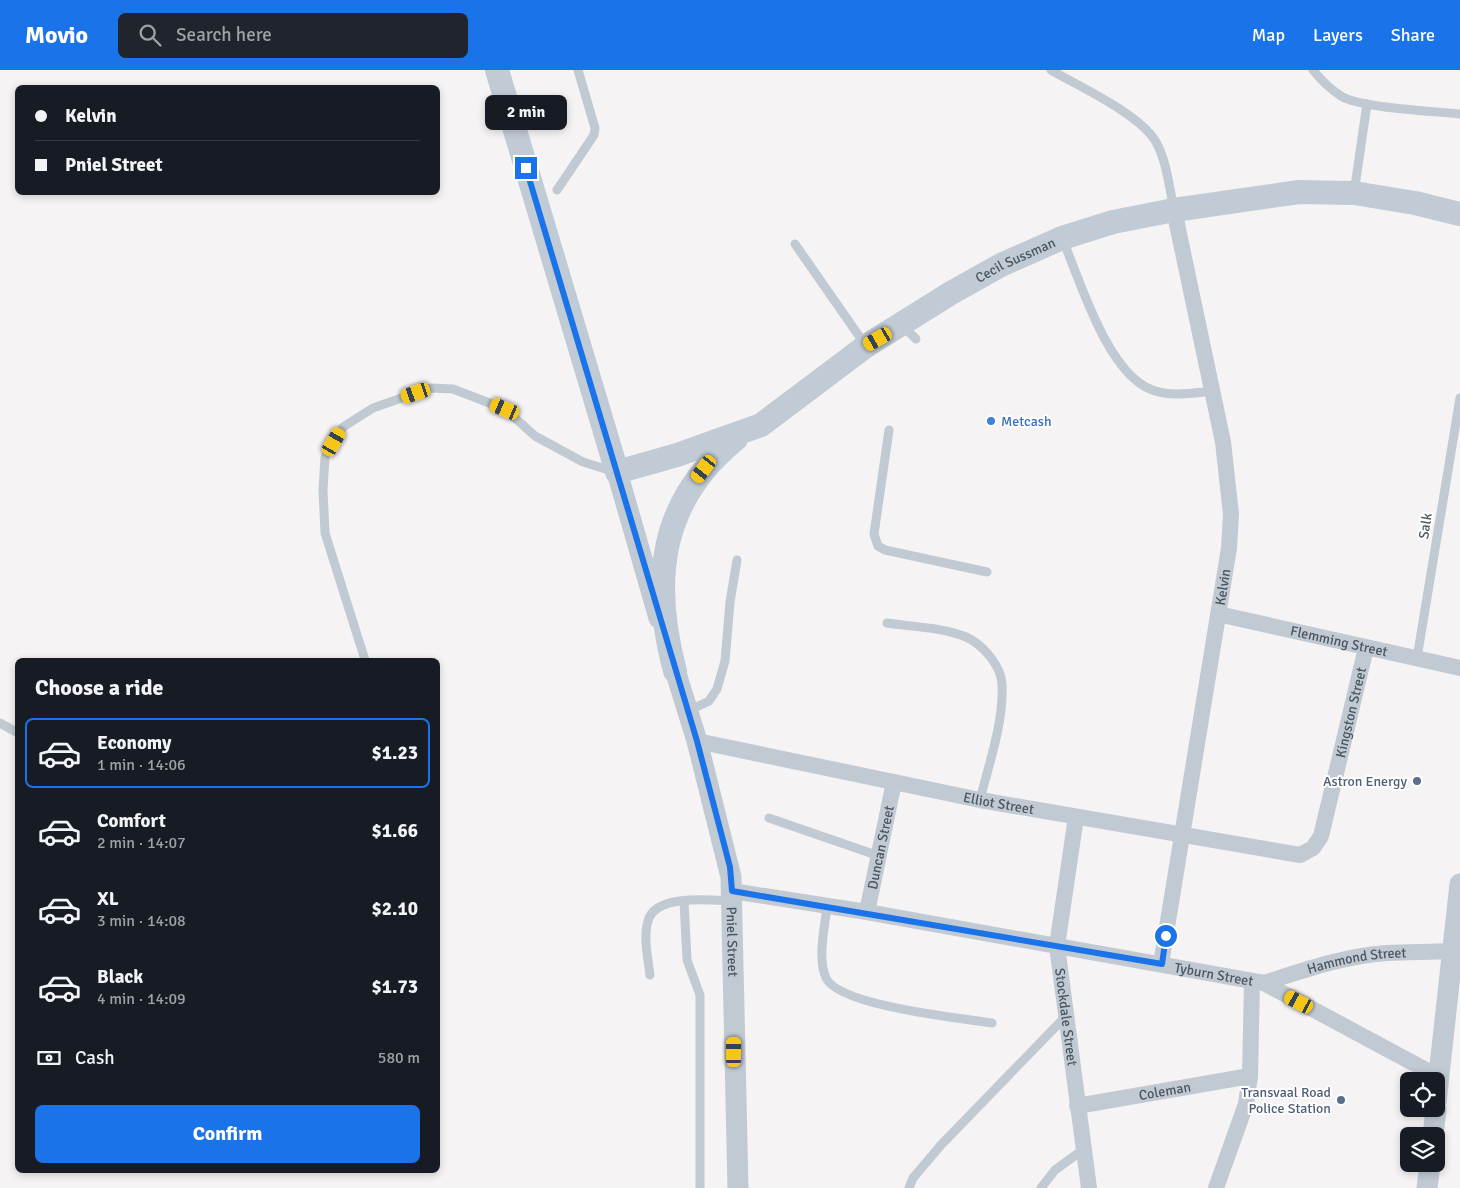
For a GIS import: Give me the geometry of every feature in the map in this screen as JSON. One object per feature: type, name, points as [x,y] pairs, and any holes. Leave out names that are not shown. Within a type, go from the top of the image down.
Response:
[{"type":"main road","name":"Pniel Street","points":[[498,70],[617,472]]},
{"type":"main road","name":"Cecil Sussman","points":[[617,472],[677,455],[761,425],[866,346],[909,332],[951,293],[1002,265],[1062,238],[1113,222],[1174,210],[1299,192],[1354,193],[1459,211]]},
{"type":"main road","points":[[675,671],[663,616],[662,588],[664,560],[671,532],[682,505],[696,480],[713,458],[736,440],[761,425]]},
{"type":"street","name":"Kelvin","points":[[1162,964],[1229,548],[1231,514],[1223,442],[1174,210]]},
{"type":"street","name":"Pniel Street","points":[[617,472],[697,741],[730,867],[738,1188]]},
{"type":"street","name":"Flemming Street","points":[[1218,614],[1460,668]]},
{"type":"street","name":"Kingston Street","points":[[1300,855],[1313,848],[1321,836],[1366,648]]},
{"type":"street","name":"Elliot Street","points":[[697,741],[980,800],[1300,855]]},
{"type":"street","name":"Duncan Street","points":[[867,912],[894,782]]},
{"type":"street","name":"Stockdale Street","points":[[1076,817],[1057,946],[1089,1188]]},
{"type":"street","points":[[1440,1072],[1460,884]]},
{"type":"street","name":"Tyburn Street","points":[[732,896],[867,912],[1258,982],[1429,1072]]},
{"type":"street","name":"Hammond Street","points":[[1258,982],[1359,957],[1386,953],[1452,951]]},
{"type":"street","points":[[1216,1188],[1246,1104],[1258,982]]},
{"type":"street","name":"Coleman","points":[[1077,1106],[1250,1076]]},
{"type":"street","points":[[1427,1188],[1429,1172]]},
{"type":"lane","points":[[557,190],[594,135],[595,128],[578,70]]},
{"type":"lane","points":[[1052,70],[1126,113],[1147,128],[1156,142],[1163,160],[1174,210]]},
{"type":"lane","points":[[1313,70],[1322,81],[1343,98],[1367,104],[1460,114]]},
{"type":"lane","points":[[1354,193],[1367,104]]},
{"type":"lane","points":[[1062,238],[1108,346],[1124,370],[1138,383],[1152,390],[1170,395],[1213,391]]},
{"type":"lane","points":[[795,244],[866,346]]},
{"type":"lane","points":[[364,658],[325,533],[323,490],[325,458],[343,426],[373,408],[430,388],[453,389],[505,409],[535,436],[583,462],[617,472]]},
{"type":"lane","name":"Salk","points":[[1417,658],[1460,398]]},
{"type":"lane","points":[[889,430],[874,534],[878,546],[885,550],[987,572]]},
{"type":"lane","points":[[688,712],[709,701],[717,689],[725,661],[730,602],[737,560]]},
{"type":"lane","points":[[887,623],[966,637],[982,647],[994,663],[1002,682],[998,726],[980,800]]},
{"type":"lane","points":[[0,723],[15,731]]},
{"type":"lane","points":[[770,818],[879,856]]},
{"type":"lane","points":[[650,975],[646,939],[648,920],[654,909],[667,903],[732,896]]},
{"type":"lane","points":[[684,902],[687,960],[700,995],[700,1188]]},
{"type":"lane","points":[[827,906],[822,959],[826,978],[839,991],[879,1005],[992,1023]]},
{"type":"lane","points":[[909,1188],[913,1178],[942,1145],[1066,1016]]},
{"type":"lane","points":[[1041,1188],[1055,1170],[1084,1149]]},
{"type":"place","name":"Metcash","points":[[991,421]]},
{"type":"place","name":"Astron Energy","points":[[1417,781]]},
{"type":"place","name":"Transvaal Road Police Station","points":[[1341,1100]]},
{"type":"route","points":[[526,168],[697,741],[730,867],[732,891],[867,912],[1162,964],[1166,936]]}]
